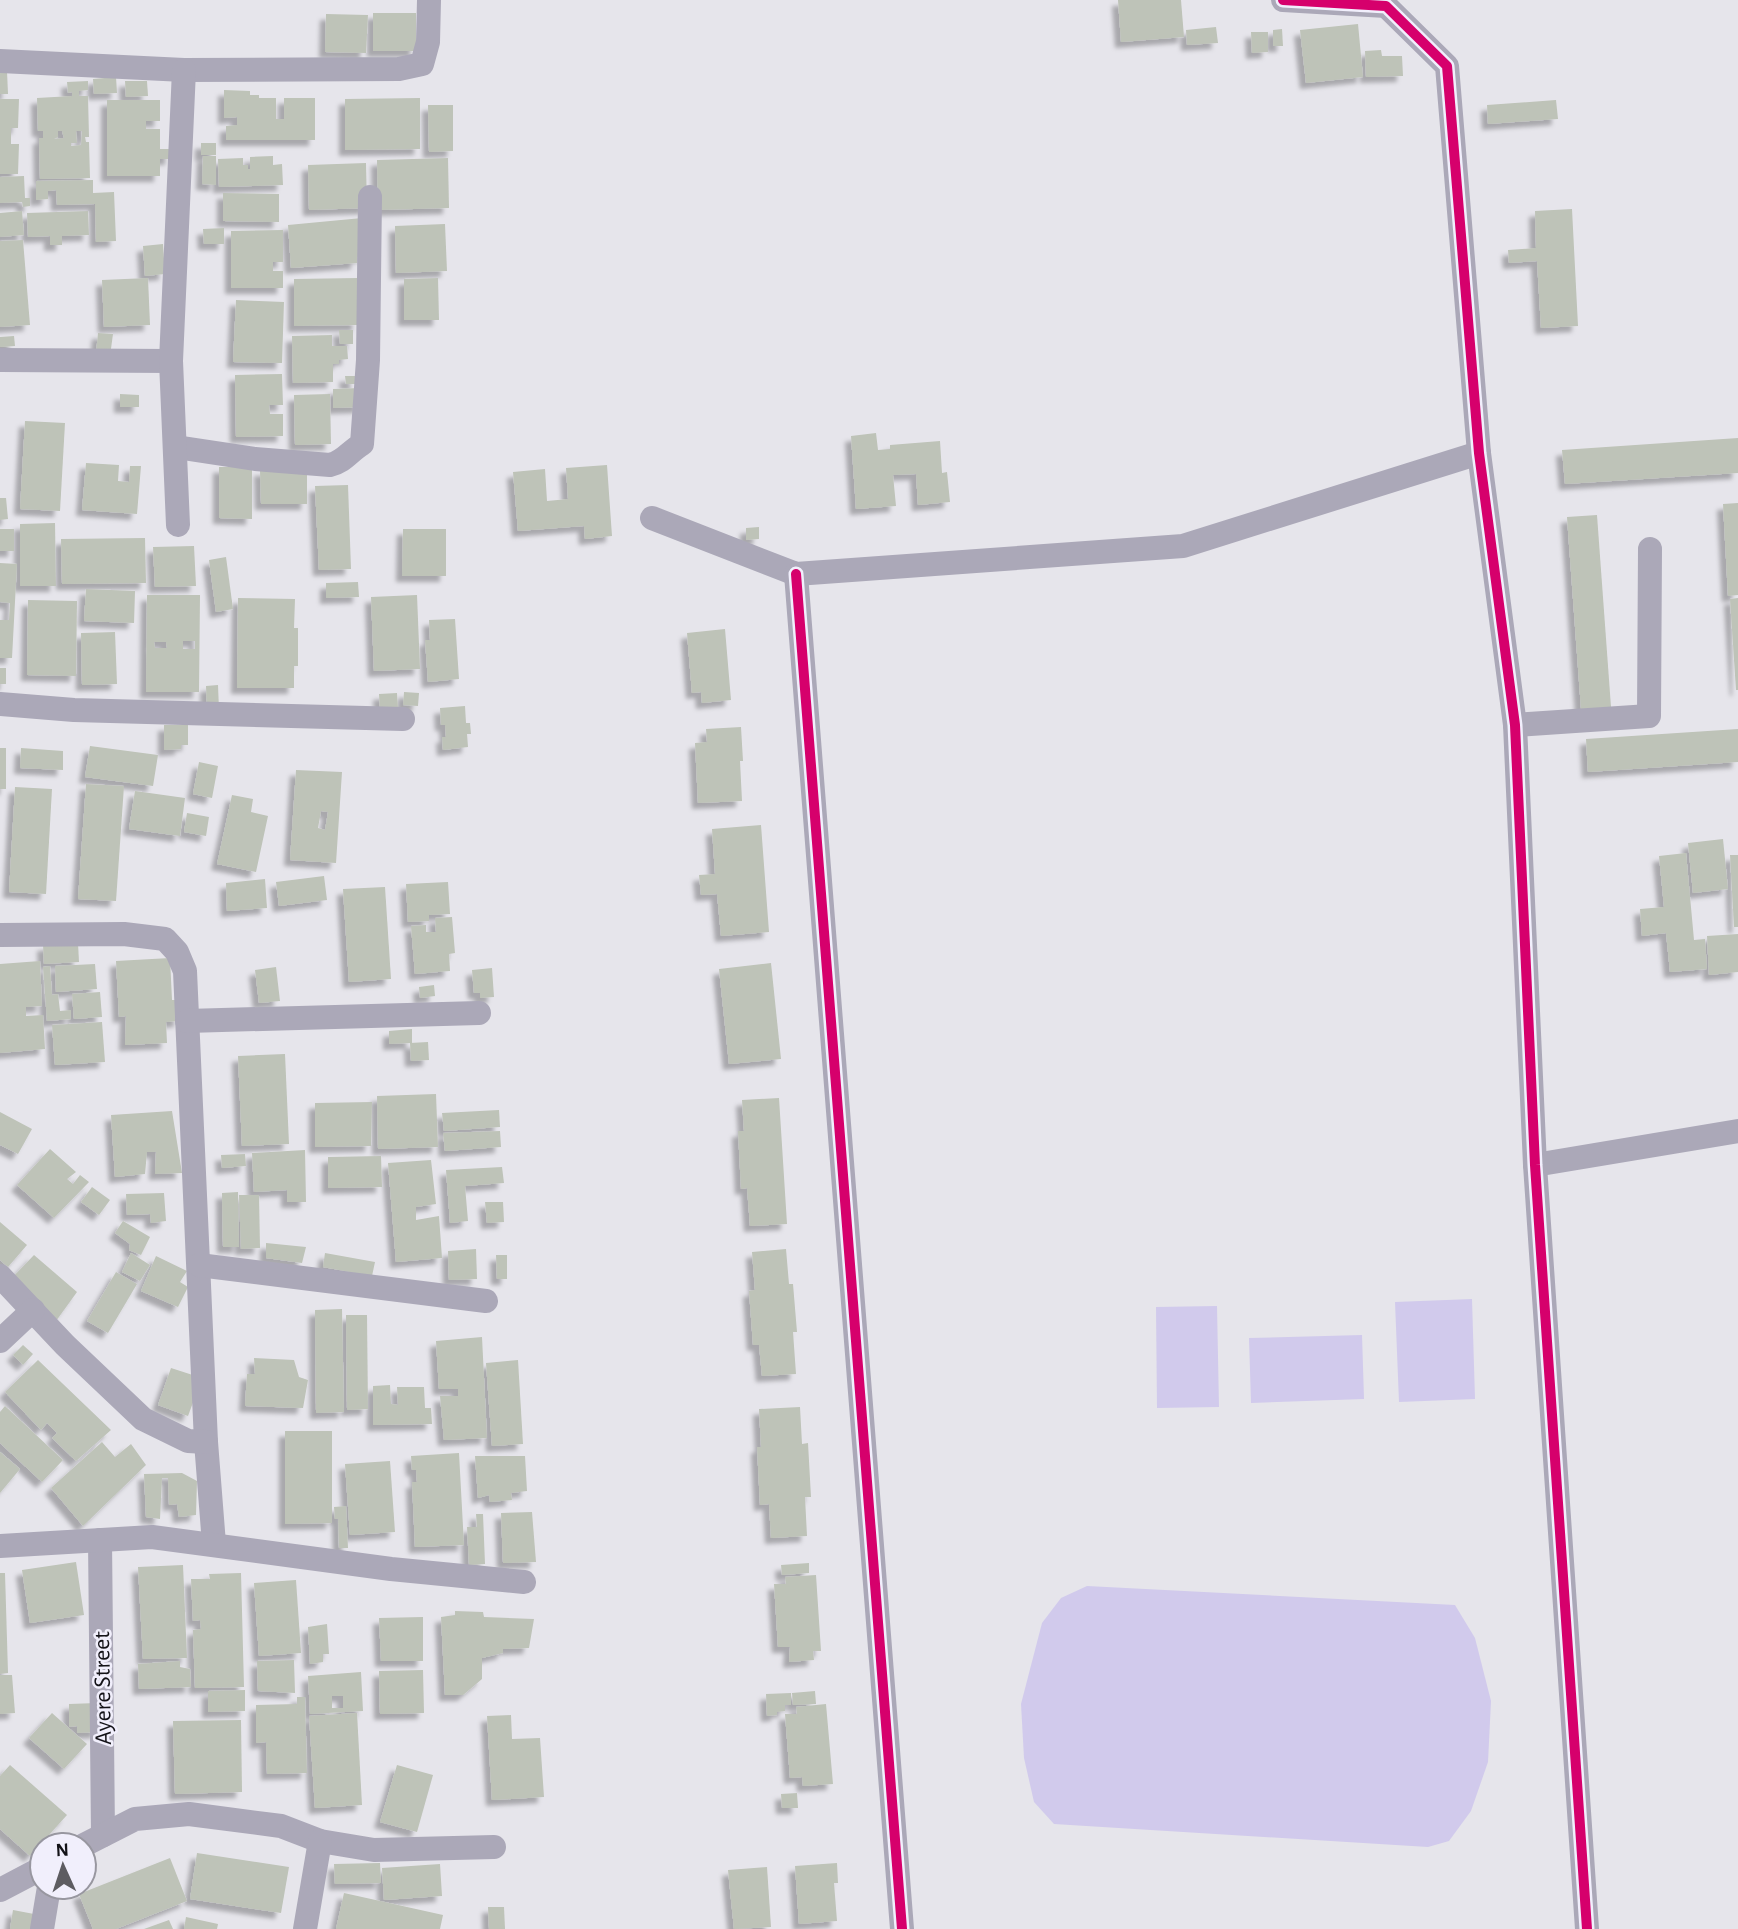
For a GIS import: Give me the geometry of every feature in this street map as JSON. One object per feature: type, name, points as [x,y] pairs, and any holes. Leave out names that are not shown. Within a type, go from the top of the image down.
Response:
[{"type":"street","points":[[0,61],[184,70],[399,69],[422,64],[428,42],[429,0]]},
{"type":"street","points":[[1283,0],[1386,6],[1447,66],[1479,453],[1515,725],[1535,1165],[1587,1929]]},
{"type":"street","points":[[178,525],[171,361],[184,70]]},
{"type":"street","points":[[176,447],[330,465],[340,463],[362,444],[368,360],[370,197]]},
{"type":"street","points":[[0,360],[171,361]]},
{"type":"street","points":[[652,518],[796,574],[1184,546],[1479,453]]},
{"type":"street","points":[[1515,725],[1649,716],[1650,549]]},
{"type":"street","points":[[796,574],[902,1929]]},
{"type":"street","points":[[0,704],[88,710],[403,719]]},
{"type":"street","points":[[0,935],[124,934],[166,939],[177,951],[185,971],[206,1441],[214,1544]]},
{"type":"street","points":[[187,1021],[479,1013]]},
{"type":"street","points":[[1535,1165],[1738,1131]]},
{"type":"street","points":[[199,1265],[486,1301]]},
{"type":"street","points":[[0,1276],[143,1419],[188,1441],[206,1441]]},
{"type":"street","points":[[0,1341],[33,1311]]},
{"type":"street","points":[[0,1546],[152,1537],[391,1569],[524,1582]]},
{"type":"street","name":"Ayere Street","points":[[94,1831],[100,1540]]},
{"type":"street","points":[[98,1838],[135,1819],[189,1814],[281,1826],[320,1840],[374,1850],[494,1847]]},
{"type":"street","points":[[305,1929],[320,1840]]},
{"type":"street","points":[[0,1890],[28,1875]]},
{"type":"street","points":[[42,1929],[47,1901]]},
{"type":"shaded area","points":[[1472,1299],[1475,1399],[1399,1402],[1395,1302]]},
{"type":"shaded area","points":[[1217,1306],[1219,1407],[1157,1408],[1156,1307]]},
{"type":"shaded area","points":[[1362,1335],[1364,1399],[1251,1403],[1249,1338]]},
{"type":"shaded area","points":[[1087,1586],[1455,1605],[1475,1638],[1491,1701],[1488,1762],[1471,1811],[1449,1841],[1428,1847],[1054,1824],[1034,1802],[1024,1758],[1021,1704],[1042,1623],[1061,1598]]},
{"type":"building","points":[[1118,0],[1181,0],[1184,37],[1121,42]]},
{"type":"building","points":[[373,13],[416,13],[416,51],[373,51]]},
{"type":"building","points":[[326,14],[368,15],[366,53],[325,52]]},
{"type":"building","points":[[1358,24],[1363,77],[1306,83],[1300,30]]},
{"type":"building","points":[[1216,27],[1218,43],[1187,45],[1186,30]]},
{"type":"building","points":[[1282,29],[1283,46],[1273,46],[1273,30]]},
{"type":"building","points":[[1251,32],[1268,32],[1268,52],[1252,53]]},
{"type":"building","points":[[1381,50],[1382,56],[1402,56],[1403,76],[1366,77],[1365,51]]},
{"type":"building","points":[[7,71],[8,94],[0,94],[0,72]]},
{"type":"building","points":[[116,77],[117,93],[94,94],[93,79]]},
{"type":"building","points":[[88,81],[88,90],[79,91],[79,96],[88,96],[89,137],[85,137],[86,142],[89,142],[90,178],[40,179],[39,138],[43,138],[43,131],[38,131],[37,98],[72,96],[72,92],[68,93],[67,82]],"holes":[[[58,131],[62,131],[64,138],[54,139],[58,137]],[[76,131],[82,131],[81,145],[71,146],[71,143],[77,143]]]},
{"type":"building","points":[[125,81],[147,81],[148,96],[126,97]]},
{"type":"building","points":[[224,90],[250,91],[250,95],[259,95],[259,98],[276,98],[276,119],[284,119],[284,98],[315,98],[315,140],[226,140],[226,126],[237,125],[237,117],[224,118]]},
{"type":"building","points":[[420,98],[420,149],[345,150],[345,99]]},
{"type":"building","points":[[0,99],[19,99],[18,128],[11,128],[11,144],[19,144],[18,174],[0,174]]},
{"type":"building","points":[[107,100],[160,100],[160,121],[146,121],[146,129],[160,129],[160,149],[171,149],[171,159],[160,159],[160,176],[107,176]]},
{"type":"building","points":[[1556,100],[1558,119],[1488,124],[1487,105]]},
{"type":"building","points":[[428,105],[453,105],[453,151],[429,152]]},
{"type":"building","points":[[201,143],[216,143],[216,155],[201,155]]},
{"type":"building","points":[[203,156],[216,156],[216,185],[202,184]]},
{"type":"building","points":[[273,156],[273,165],[282,164],[283,185],[219,187],[218,159],[243,158],[243,165],[248,165],[250,169],[250,157]]},
{"type":"building","points":[[448,158],[449,208],[378,210],[377,160]]},
{"type":"building","points":[[366,163],[367,208],[309,210],[308,165]]},
{"type":"building","points":[[24,176],[25,198],[30,198],[30,206],[23,207],[22,202],[0,203],[0,177]]},
{"type":"building","points":[[93,180],[93,193],[114,192],[116,241],[96,242],[95,204],[57,205],[56,190],[48,191],[48,199],[36,200],[36,181]]},
{"type":"building","points":[[223,193],[279,194],[279,222],[223,221]]},
{"type":"building","points":[[1572,209],[1578,326],[1541,328],[1537,261],[1509,263],[1508,250],[1536,248],[1535,211]]},
{"type":"building","points":[[22,211],[24,235],[0,237],[0,213]]},
{"type":"building","points":[[88,211],[89,235],[62,236],[62,245],[50,245],[50,236],[28,237],[27,213]]},
{"type":"building","points":[[362,218],[364,257],[357,257],[357,263],[291,268],[288,225]]},
{"type":"building","points":[[445,224],[447,271],[396,273],[395,226]]},
{"type":"building","points":[[224,228],[224,244],[204,244],[203,229]]},
{"type":"building","points":[[283,230],[283,262],[273,262],[273,271],[283,271],[283,288],[231,288],[231,231]]},
{"type":"building","points":[[23,240],[30,325],[0,327],[0,241]]},
{"type":"building","points":[[163,244],[165,274],[145,276],[143,246]]},
{"type":"building","points":[[148,278],[150,325],[104,327],[102,280]]},
{"type":"building","points":[[358,278],[358,325],[294,326],[294,279]]},
{"type":"building","points":[[438,278],[439,320],[404,320],[404,279]]},
{"type":"building","points":[[236,300],[284,302],[282,363],[233,362]]},
{"type":"building","points":[[339,330],[353,330],[353,344],[340,344]]},
{"type":"building","points":[[98,333],[113,334],[110,356],[96,354]]},
{"type":"building","points":[[332,335],[332,346],[347,346],[348,359],[333,364],[333,382],[293,383],[292,336]]},
{"type":"building","points":[[14,336],[15,346],[0,347],[0,337]]},
{"type":"building","points":[[282,374],[283,405],[269,405],[270,414],[283,414],[283,436],[236,437],[235,375]]},
{"type":"building","points":[[345,376],[356,376],[356,384],[346,384]]},
{"type":"building","points":[[360,388],[361,407],[333,408],[333,389]]},
{"type":"building","points":[[120,394],[139,395],[139,407],[120,407]]},
{"type":"building","points":[[330,394],[331,444],[295,445],[294,395]]},
{"type":"building","points":[[25,421],[65,423],[60,511],[20,509]]},
{"type":"building","points":[[876,433],[878,450],[890,449],[890,445],[940,441],[942,473],[947,472],[950,502],[918,505],[916,474],[893,475],[896,506],[856,509],[851,436]]},
{"type":"building","points":[[1738,438],[1738,473],[1565,484],[1562,450]]},
{"type":"building","points":[[86,463],[119,465],[118,481],[129,482],[130,466],[141,466],[137,514],[82,510]]},
{"type":"building","points":[[607,465],[612,536],[585,539],[584,526],[518,531],[513,472],[545,469],[547,501],[568,499],[566,468]]},
{"type":"building","points":[[219,467],[252,467],[252,519],[219,518]]},
{"type":"building","points":[[260,470],[307,470],[307,504],[261,504]]},
{"type":"building","points":[[348,485],[351,569],[319,570],[315,486]]},
{"type":"building","points":[[0,498],[6,498],[8,519],[0,520]]},
{"type":"building","points":[[1738,503],[1738,595],[1728,596],[1723,504]]},
{"type":"building","points":[[1597,515],[1611,707],[1581,709],[1567,517]]},
{"type":"building","points":[[55,523],[56,586],[20,586],[20,524]]},
{"type":"building","points":[[759,527],[759,539],[746,540],[746,528]]},
{"type":"building","points":[[0,529],[14,529],[14,551],[0,551]]},
{"type":"building","points":[[403,529],[446,529],[446,576],[402,576]]},
{"type":"building","points":[[145,538],[146,583],[62,584],[61,539]]},
{"type":"building","points":[[194,546],[196,586],[155,587],[153,547]]},
{"type":"building","points":[[226,557],[233,609],[216,612],[209,560]]},
{"type":"building","points":[[0,563],[17,564],[12,658],[0,658],[0,620],[9,620],[10,603],[0,602]]},
{"type":"building","points":[[358,582],[359,597],[326,598],[326,583]]},
{"type":"building","points":[[86,589],[135,591],[134,623],[84,621]]},
{"type":"building","points":[[147,595],[200,595],[199,692],[146,692]],"holes":[[[183,641],[195,641],[195,649],[183,649]],[[154,642],[166,642],[167,648],[155,648]]]},
{"type":"building","points":[[417,595],[420,669],[374,671],[371,597]]},
{"type":"building","points":[[238,598],[295,599],[294,628],[298,628],[298,666],[294,666],[294,688],[237,688]]},
{"type":"building","points":[[1738,598],[1738,690],[1736,690],[1730,599]]},
{"type":"building","points":[[28,600],[77,601],[76,676],[27,675]]},
{"type":"building","points":[[455,619],[459,679],[428,682],[425,640],[430,640],[429,620]]},
{"type":"building","points":[[725,629],[731,700],[702,703],[701,692],[692,693],[687,633]]},
{"type":"building","points":[[115,632],[117,684],[82,685],[81,633]]},
{"type":"building","points":[[0,668],[6,668],[6,684],[0,684]]},
{"type":"building","points":[[218,685],[219,710],[207,710],[206,686]]},
{"type":"building","points":[[404,692],[419,693],[418,706],[403,705]]},
{"type":"building","points":[[397,693],[398,708],[380,709],[379,694]]},
{"type":"building","points":[[465,706],[466,723],[470,723],[471,734],[467,734],[468,747],[443,750],[442,737],[446,737],[445,725],[441,725],[440,708]]},
{"type":"building","points":[[164,725],[188,725],[188,745],[181,745],[181,749],[164,750]]},
{"type":"building","points":[[741,727],[742,801],[698,803],[695,743],[707,742],[706,729]]},
{"type":"building","points":[[1738,729],[1738,762],[1588,772],[1586,739]]},
{"type":"building","points":[[90,746],[158,755],[153,786],[85,777]]},
{"type":"building","points":[[0,748],[6,748],[6,789],[0,789]]},
{"type":"building","points":[[21,748],[63,751],[63,770],[20,768]]},
{"type":"building","points":[[199,762],[218,766],[212,798],[193,794]]},
{"type":"building","points":[[296,770],[342,772],[336,863],[290,860]],"holes":[[[321,811],[328,812],[325,830],[318,828]]]},
{"type":"building","points":[[86,784],[124,786],[116,901],[78,899]]},
{"type":"building","points":[[15,787],[52,789],[46,894],[9,892]]},
{"type":"building","points":[[135,791],[185,798],[180,836],[129,829]]},
{"type":"building","points":[[232,795],[253,799],[251,812],[268,816],[256,872],[217,864]]},
{"type":"building","points":[[187,813],[209,817],[206,836],[184,832]]},
{"type":"building","points":[[761,825],[769,932],[721,936],[717,894],[701,895],[699,875],[715,874],[712,829]]},
{"type":"building","points":[[1723,839],[1728,889],[1693,893],[1688,843]]},
{"type":"building","points":[[1686,853],[1694,940],[1705,939],[1707,969],[1670,972],[1666,933],[1642,936],[1640,909],[1664,907],[1659,856]]},
{"type":"building","points":[[1730,855],[1738,855],[1738,927],[1734,927]]},
{"type":"building","points":[[324,876],[327,900],[279,906],[276,882]]},
{"type":"building","points":[[265,879],[267,908],[227,911],[226,883]]},
{"type":"building","points":[[448,882],[450,914],[429,915],[429,921],[408,922],[406,884]]},
{"type":"building","points":[[385,887],[391,979],[349,982],[343,889]]},
{"type":"building","points":[[452,917],[455,953],[449,954],[450,971],[415,974],[411,926],[426,925],[426,932],[436,932],[435,918]]},
{"type":"building","points":[[1738,934],[1738,972],[1709,975],[1707,936]]},
{"type":"building","points":[[78,943],[79,962],[44,964],[43,945]]},
{"type":"building","points":[[170,958],[172,1000],[179,1000],[180,1021],[166,1022],[167,1043],[125,1045],[126,1016],[119,1017],[116,961]]},
{"type":"building","points":[[40,961],[42,1006],[26,1007],[26,1016],[43,1015],[45,1049],[0,1053],[0,964]]},
{"type":"building","points":[[771,963],[781,1059],[729,1064],[719,969]]},
{"type":"building","points":[[95,964],[97,989],[56,992],[55,966]]},
{"type":"building","points":[[50,966],[52,995],[58,994],[60,1011],[71,1010],[71,1019],[47,1021],[43,967]]},
{"type":"building","points":[[276,967],[280,1001],[259,1003],[255,970]]},
{"type":"building","points":[[492,968],[494,997],[480,998],[480,993],[474,993],[472,970]]},
{"type":"building","points":[[434,985],[435,996],[420,998],[419,987]]},
{"type":"building","points":[[100,992],[102,1017],[74,1019],[72,994]]},
{"type":"building","points":[[102,1022],[105,1062],[55,1065],[52,1025]]},
{"type":"building","points":[[412,1029],[412,1043],[389,1044],[389,1031]]},
{"type":"building","points":[[428,1042],[429,1060],[411,1061],[410,1043]]},
{"type":"building","points":[[285,1054],[289,1144],[242,1146],[238,1056]]},
{"type":"building","points":[[436,1094],[438,1147],[378,1149],[377,1096]]},
{"type":"building","points":[[779,1098],[787,1224],[750,1226],[747,1188],[741,1189],[738,1131],[744,1131],[742,1100]]},
{"type":"building","points":[[372,1102],[371,1146],[315,1147],[315,1103]]},
{"type":"building","points":[[499,1110],[500,1127],[444,1131],[442,1113]]},
{"type":"building","points":[[172,1111],[182,1173],[155,1174],[156,1152],[147,1152],[145,1174],[115,1177],[111,1115]]},
{"type":"building","points":[[0,1112],[32,1129],[18,1154],[0,1145]]},
{"type":"building","points":[[500,1131],[501,1147],[445,1151],[443,1133]]},
{"type":"building","points":[[50,1149],[76,1172],[67,1179],[73,1184],[80,1175],[89,1182],[54,1218],[17,1185]]},
{"type":"building","points":[[305,1150],[306,1202],[287,1202],[287,1190],[254,1192],[252,1153]]},
{"type":"building","points":[[245,1154],[246,1166],[222,1168],[221,1155]]},
{"type":"building","points":[[381,1156],[382,1187],[328,1188],[328,1157]]},
{"type":"building","points":[[431,1160],[436,1204],[416,1207],[416,1220],[439,1216],[442,1258],[396,1262],[388,1163]]},
{"type":"building","points":[[502,1167],[504,1183],[465,1186],[468,1221],[450,1223],[446,1170]]},
{"type":"building","points":[[92,1187],[110,1200],[99,1215],[81,1202]]},
{"type":"building","points":[[238,1192],[239,1247],[223,1247],[222,1193]]},
{"type":"building","points":[[164,1193],[166,1221],[151,1223],[150,1214],[127,1215],[126,1194]]},
{"type":"building","points":[[239,1195],[259,1195],[260,1248],[241,1249]]},
{"type":"building","points":[[485,1202],[503,1202],[504,1222],[487,1223]]},
{"type":"building","points":[[123,1221],[150,1237],[141,1255],[129,1250],[130,1244],[115,1233]]},
{"type":"building","points":[[0,1222],[27,1245],[8,1267],[0,1260]]},
{"type":"building","points":[[266,1243],[306,1247],[302,1263],[266,1258]]},
{"type":"building","points":[[476,1249],[477,1279],[449,1280],[448,1251]]},
{"type":"building","points":[[786,1249],[789,1284],[793,1284],[797,1332],[793,1332],[796,1374],[762,1376],[759,1345],[753,1345],[749,1291],[755,1290],[752,1252]]},
{"type":"building","points":[[131,1253],[150,1265],[140,1281],[122,1272]]},
{"type":"building","points":[[325,1253],[375,1262],[372,1276],[323,1267]]},
{"type":"building","points":[[34,1255],[77,1292],[56,1321],[12,1278]]},
{"type":"building","points":[[496,1255],[507,1255],[507,1279],[497,1279]]},
{"type":"building","points":[[156,1256],[187,1271],[180,1282],[188,1287],[178,1307],[141,1291]]},
{"type":"building","points":[[116,1272],[137,1284],[108,1333],[87,1321]]},
{"type":"building","points":[[342,1309],[344,1412],[316,1413],[315,1310]]},
{"type":"building","points":[[346,1315],[367,1315],[368,1409],[347,1410]]},
{"type":"building","points":[[482,1337],[487,1438],[444,1440],[440,1396],[458,1396],[458,1389],[439,1389],[436,1341]]},
{"type":"building","points":[[23,1345],[33,1354],[23,1365],[13,1355]]},
{"type":"building","points":[[254,1358],[294,1360],[299,1377],[308,1380],[303,1408],[245,1406],[247,1374],[255,1374]]},
{"type":"building","points":[[38,1360],[111,1430],[76,1461],[52,1438],[57,1433],[47,1423],[41,1430],[5,1392]]},
{"type":"building","points":[[518,1360],[523,1444],[492,1446],[486,1363]]},
{"type":"building","points":[[171,1368],[202,1378],[188,1416],[158,1405]]},
{"type":"building","points":[[390,1385],[391,1404],[398,1405],[397,1387],[424,1387],[425,1408],[431,1408],[432,1424],[373,1425],[373,1386]]},
{"type":"building","points":[[5,1406],[63,1460],[42,1482],[0,1443],[0,1412]]},
{"type":"building","points":[[800,1407],[802,1444],[808,1443],[811,1497],[805,1497],[807,1536],[771,1538],[769,1504],[760,1505],[757,1447],[761,1447],[759,1409]]},
{"type":"building","points":[[285,1431],[332,1431],[332,1523],[285,1524]]},
{"type":"building","points":[[102,1442],[115,1457],[131,1444],[146,1465],[83,1526],[51,1488]]},
{"type":"building","points":[[0,1452],[20,1469],[0,1493]]},
{"type":"building","points":[[459,1453],[464,1545],[415,1547],[412,1482],[417,1482],[416,1470],[412,1470],[411,1456]]},
{"type":"building","points":[[475,1456],[525,1456],[527,1491],[511,1493],[512,1500],[490,1502],[489,1495],[478,1498]]},
{"type":"building","points":[[390,1461],[395,1532],[350,1535],[345,1464]]},
{"type":"building","points":[[182,1473],[197,1481],[196,1515],[179,1517],[177,1504],[169,1505],[168,1478],[162,1478],[160,1519],[146,1517],[144,1474]]},
{"type":"building","points":[[346,1506],[348,1548],[339,1548],[338,1519],[335,1519],[334,1507]]},
{"type":"building","points":[[532,1512],[536,1562],[503,1563],[501,1513]]},
{"type":"building","points":[[476,1514],[483,1514],[485,1564],[469,1565],[467,1527],[477,1527]]},
{"type":"building","points":[[76,1562],[84,1615],[30,1623],[22,1570]]},
{"type":"building","points":[[809,1563],[809,1573],[782,1575],[781,1565]]},
{"type":"building","points":[[183,1565],[187,1658],[143,1659],[138,1567]]},
{"type":"building","points":[[0,1573],[5,1573],[8,1673],[0,1674]]},
{"type":"building","points":[[241,1573],[244,1687],[195,1688],[193,1630],[201,1629],[200,1620],[193,1621],[191,1579],[210,1579],[209,1574]]},
{"type":"building","points":[[816,1575],[821,1651],[813,1651],[814,1660],[789,1662],[790,1647],[778,1647],[774,1584],[786,1584],[785,1577]]},
{"type":"building","points":[[296,1580],[301,1653],[259,1656],[254,1583]]},
{"type":"building","points":[[455,1611],[483,1612],[484,1617],[534,1619],[529,1648],[503,1649],[503,1653],[482,1658],[482,1679],[463,1695],[445,1695],[441,1617],[455,1615]]},
{"type":"building","points":[[423,1617],[423,1661],[381,1661],[379,1618]]},
{"type":"building","points":[[327,1624],[329,1654],[323,1654],[323,1662],[310,1664],[308,1627]]},
{"type":"building","points":[[294,1660],[295,1693],[258,1691],[257,1661]]},
{"type":"building","points":[[180,1661],[180,1667],[190,1669],[191,1687],[139,1689],[138,1664]]},
{"type":"building","points":[[423,1670],[424,1713],[380,1714],[379,1671]]},
{"type":"building","points":[[361,1672],[363,1711],[310,1714],[308,1676]],"holes":[[[332,1696],[343,1696],[343,1708],[332,1708]]]},
{"type":"building","points":[[0,1675],[12,1675],[15,1713],[0,1714]]},
{"type":"building","points":[[245,1690],[245,1711],[208,1712],[208,1691]]},
{"type":"building","points":[[815,1691],[816,1704],[793,1705],[792,1693]]},
{"type":"building","points":[[791,1693],[791,1705],[785,1705],[785,1711],[767,1716],[766,1694]]},
{"type":"building","points":[[297,1697],[305,1697],[307,1773],[267,1774],[266,1742],[256,1743],[256,1705],[297,1704]]},
{"type":"building","points":[[97,1703],[98,1732],[77,1733],[77,1726],[69,1727],[69,1704]]},
{"type":"building","points":[[826,1704],[833,1784],[803,1786],[802,1777],[790,1778],[785,1714],[797,1714],[796,1707]]},
{"type":"building","points":[[52,1713],[87,1744],[64,1769],[29,1738]]},
{"type":"building","points":[[357,1713],[362,1805],[315,1808],[309,1716]]},
{"type":"building","points":[[511,1715],[512,1739],[540,1738],[544,1797],[492,1800],[487,1716]]},
{"type":"building","points":[[241,1720],[242,1792],[175,1794],[173,1721]]},
{"type":"building","points":[[10,1765],[67,1815],[53,1831],[28,1831],[28,1854],[0,1829],[0,1776]]},
{"type":"building","points":[[397,1765],[433,1775],[417,1832],[380,1822]]},
{"type":"building","points":[[797,1793],[798,1808],[782,1808],[781,1794]]},
{"type":"building","points":[[197,1853],[289,1867],[281,1913],[190,1899]]},
{"type":"building","points":[[170,1858],[187,1901],[116,1929],[93,1929],[82,1901],[98,1901],[98,1886]]},
{"type":"building","points":[[380,1863],[381,1883],[335,1884],[334,1864]]},
{"type":"building","points":[[837,1863],[838,1883],[834,1883],[837,1921],[799,1924],[795,1866]]},
{"type":"building","points":[[440,1864],[442,1896],[384,1900],[382,1868]]},
{"type":"building","points":[[767,1867],[771,1927],[734,1929],[728,1870]]},
{"type":"building","points":[[344,1893],[443,1915],[440,1929],[336,1929]]},
{"type":"building","points":[[488,1907],[504,1907],[505,1929],[489,1929]]},
{"type":"building","points":[[13,1910],[34,1914],[31,1929],[10,1929]]},
{"type":"building","points":[[186,1917],[218,1924],[217,1929],[184,1929]]},
{"type":"building","points":[[169,1920],[173,1929],[144,1929]]},
{"type":"cycle path","points":[[1283,0],[1386,6],[1447,66],[1479,453],[1515,725],[1535,1165],[1587,1929]]},
{"type":"cycle path","points":[[796,574],[902,1929]]}]
